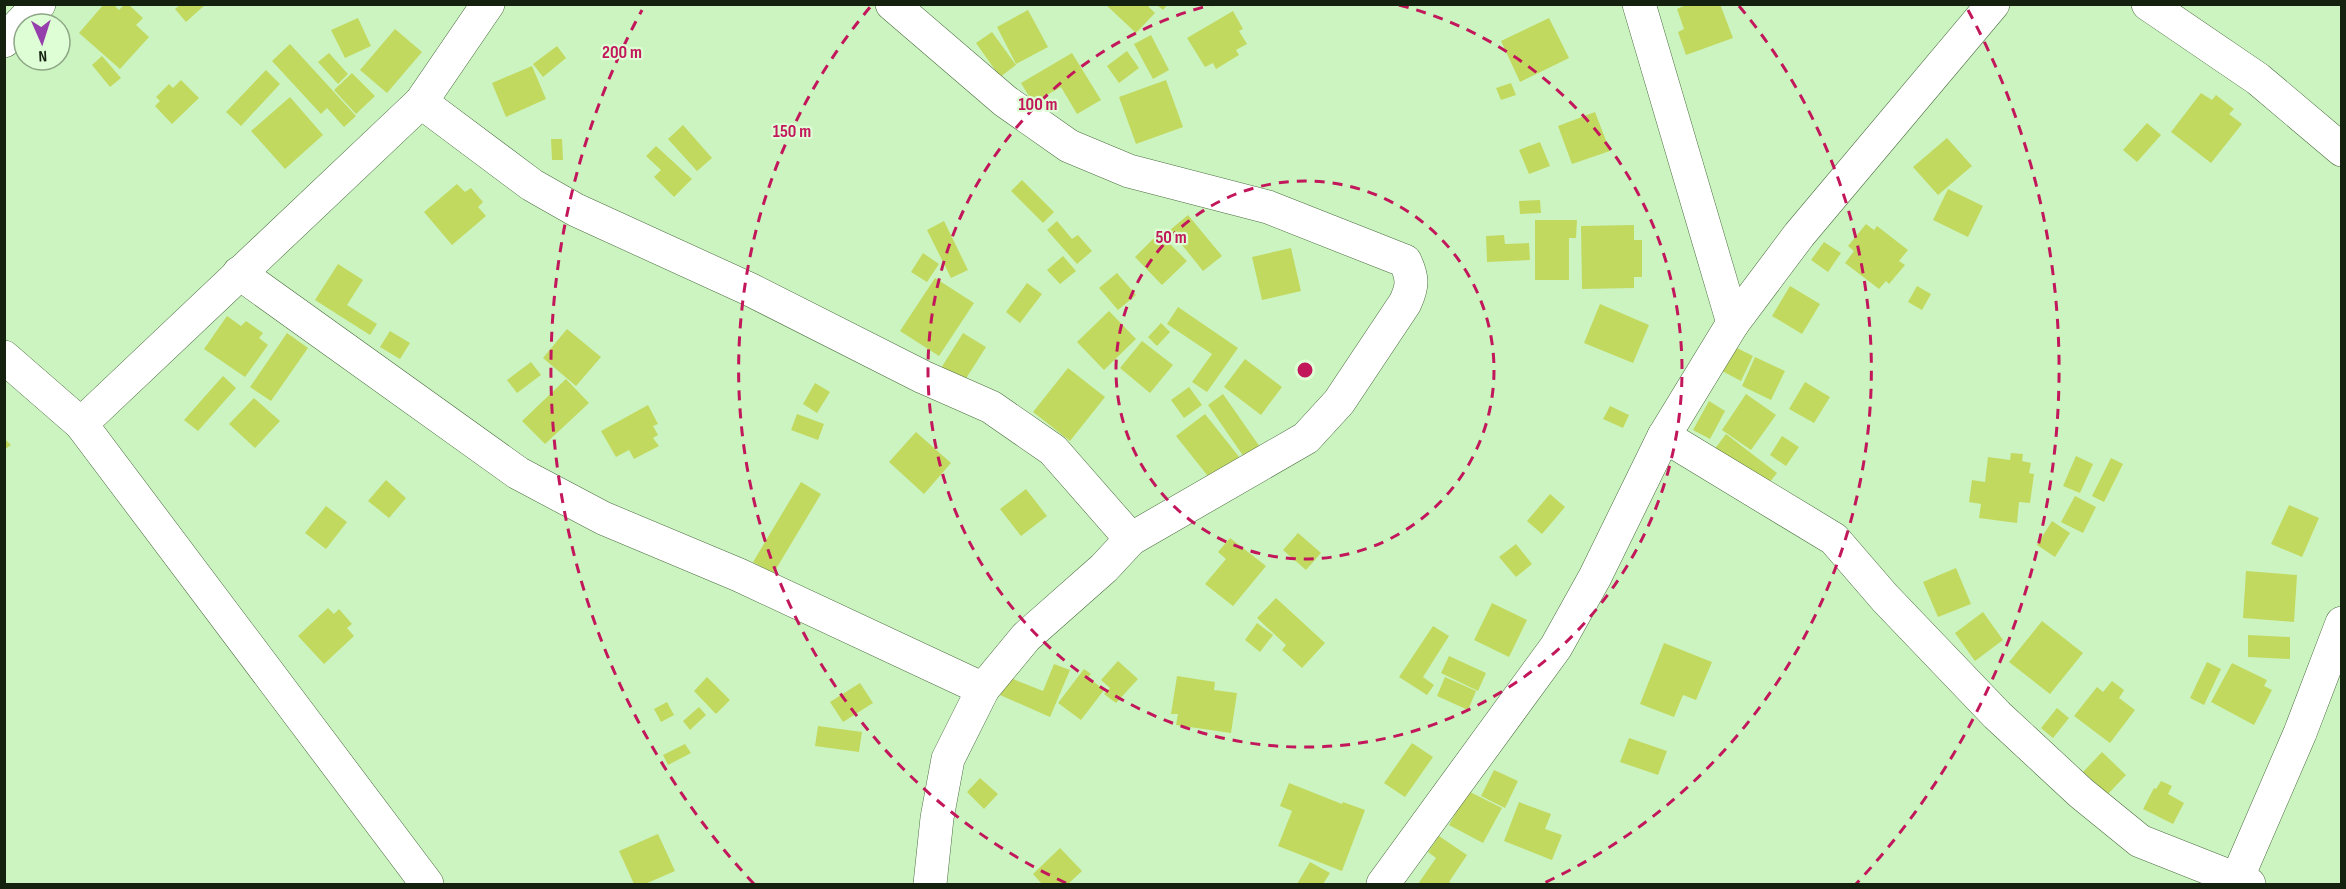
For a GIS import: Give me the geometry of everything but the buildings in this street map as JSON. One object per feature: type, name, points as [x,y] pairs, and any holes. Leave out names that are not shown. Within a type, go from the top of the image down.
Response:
[{"type":"street","points":[[4,41],[39,4]]},
{"type":"street","points":[[81,424],[421,102],[488,4]]},
{"type":"street","points":[[892,4],[1005,100],[1069,146],[1129,171],[1268,207],[1405,261],[1411,273],[1413,287],[1405,303],[1339,402],[1306,438],[1131,539],[1104,568],[1026,637],[983,689],[948,759],[937,818],[930,885]]},
{"type":"street","points":[[1640,4],[1733,323]]},
{"type":"street","points":[[1383,885],[1556,647],[1595,577],[1664,436],[1733,323],[1799,235],[1993,4]]},
{"type":"street","points":[[2148,4],[2258,79],[2342,150]]},
{"type":"street","points":[[421,102],[532,185],[576,210],[750,289],[923,377],[991,407],[1053,450],[1131,539]]},
{"type":"street","points":[[240,273],[518,473],[603,518],[739,575],[983,689]]},
{"type":"street","points":[[4,357],[81,424],[426,885]]},
{"type":"street","points":[[1664,436],[1834,539],[1938,656],[1997,715],[2081,793],[2140,841],[2243,883],[2342,623]]}]
